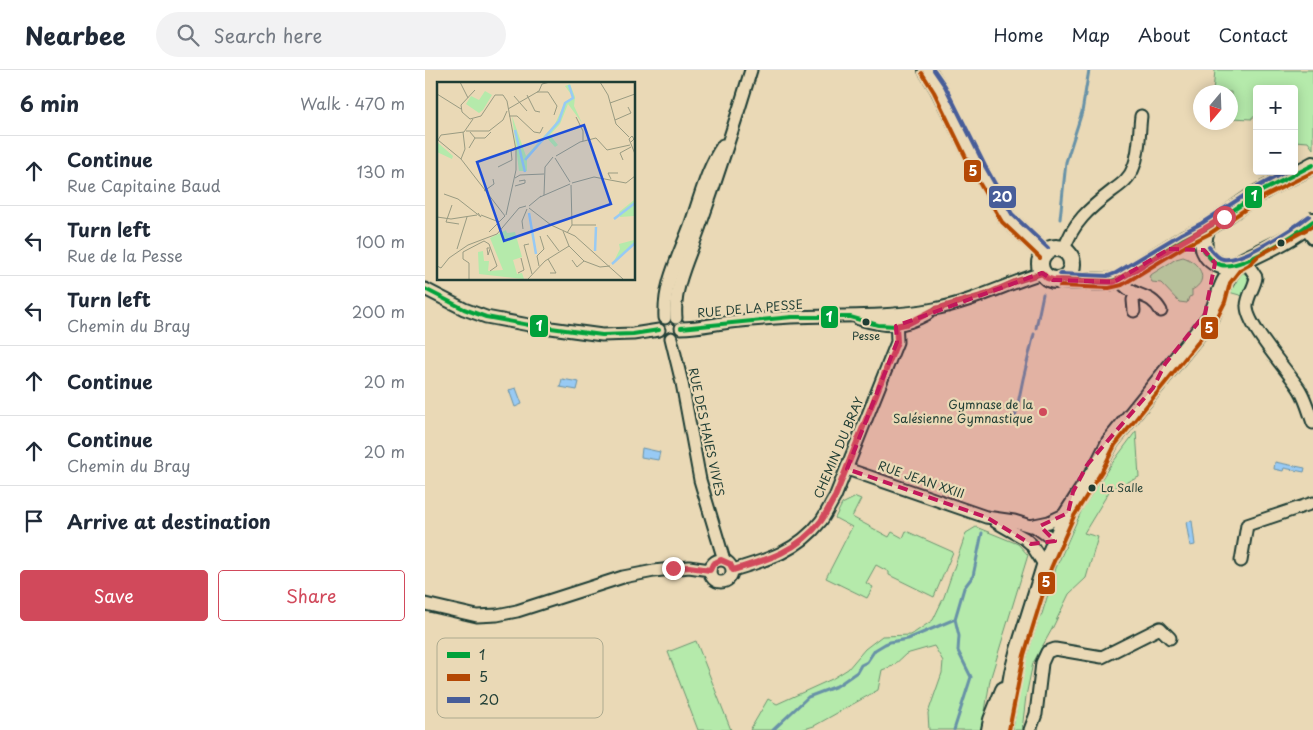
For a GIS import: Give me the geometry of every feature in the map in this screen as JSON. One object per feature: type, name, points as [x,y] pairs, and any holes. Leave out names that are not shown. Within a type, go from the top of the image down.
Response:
[{"type":"main road","points":[[927,70],[979,170],[1007,218],[1044,253]]},
{"type":"main road","points":[[1114,281],[1089,274],[1057,248],[1050,249],[1040,259],[1039,266],[1042,273],[1047,278],[1053,280],[1114,281],[1207,228],[1263,190],[1313,165]]},
{"type":"main road","points":[[1207,228],[1203,239],[1204,250],[1215,263],[1228,266],[1257,256],[1311,227]]},
{"type":"main road","points":[[1169,249],[1187,248],[1204,250]]},
{"type":"main road","points":[[1060,280],[1067,276],[1071,270],[1068,256]]},
{"type":"main road","points":[[1003,730],[1013,672],[1045,566],[1068,513],[1111,442],[1211,318],[1219,300],[1224,280],[1241,262]]},
{"type":"main road","points":[[1153,388],[1165,364],[1205,314],[1213,286],[1215,263]]},
{"type":"main road","points":[[990,730],[999,699],[1013,672]]},
{"type":"street","points":[[671,338],[663,336],[659,330],[660,324],[674,321],[665,297],[669,283],[691,225],[711,162],[731,133],[751,70]]},
{"type":"street","points":[[1068,256],[1067,238],[1076,223],[1124,182],[1135,165],[1141,116]]},
{"type":"street","points":[[1241,262],[1256,277],[1246,308],[1249,316],[1255,328],[1300,390],[1307,403],[1313,423]]},
{"type":"street","name":"RUE DE LA PESSE","points":[[671,338],[677,336],[674,321],[850,317],[878,325],[896,320],[909,323],[936,309],[985,295],[1017,281],[1042,273]]},
{"type":"street","points":[[1114,281],[1136,294],[1151,299],[1161,311]]},
{"type":"street","points":[[425,289],[464,309],[486,317],[529,325],[602,335],[633,334],[659,330]]},
{"type":"street","points":[[1134,311],[1133,300],[1136,294]]},
{"type":"street","name":"CHEMIN DU BRAY","points":[[733,570],[775,558],[802,541],[821,521],[835,497],[897,342],[896,320]]},
{"type":"street","name":"RUE DES HAIES VIVES","points":[[671,338],[682,383],[700,480],[724,560]]},
{"type":"street","name":"RUE JEAN XXIII","points":[[847,468],[986,517],[1034,526],[1055,541]]},
{"type":"street","points":[[1241,561],[1247,525],[1313,503]]},
{"type":"street","name":"RUE JEAN XXIII","points":[[1034,526],[1049,522],[1068,513]]},
{"type":"street","name":"RUE JEAN XXIII","points":[[986,517],[1031,544],[1045,566]]},
{"type":"street","points":[[1031,544],[1055,541]]},
{"type":"street","points":[[724,560],[730,564],[733,570],[731,577],[721,582],[712,577],[710,570],[715,562],[724,560]]},
{"type":"street","points":[[425,604],[477,616],[497,615],[517,611],[623,577],[689,567],[710,570]]},
{"type":"street","points":[[1030,730],[1036,714],[1042,663],[1047,652],[1055,649],[1102,656],[1160,628],[1170,638]]},
{"type":"highlighted area","points":[[1169,249],[1204,250],[1215,263],[1205,314],[1165,364],[1153,388],[1087,465],[1073,492],[1068,513],[1040,526],[1055,541],[1031,544],[986,517],[847,469],[897,342],[896,326],[1042,273],[1053,280],[1114,282]]},
{"type":"green space","points":[[1215,70],[1313,70],[1313,149],[1308,142],[1298,141],[1298,85],[1253,85],[1252,119],[1238,118],[1238,85],[1214,85]]},
{"type":"green space","points":[[1183,257],[1189,259],[1198,267],[1202,276],[1198,286],[1192,290],[1192,296],[1189,297],[1187,303],[1179,302],[1161,283],[1152,282],[1149,276],[1176,259]]},
{"type":"green space","points":[[1239,271],[1248,278],[1248,285],[1243,296],[1225,291]]},
{"type":"green space","points":[[1136,431],[1139,477],[1110,490],[1084,533],[1098,537],[1086,578],[1069,594],[1033,663],[1026,696],[1022,730],[1004,730],[1028,632],[1042,614],[1056,568],[1088,496]]},
{"type":"green space","points":[[856,497],[861,499],[852,517],[889,537],[892,532],[903,538],[906,531],[953,552],[934,597],[889,575],[889,572],[876,565],[866,583],[873,587],[867,598],[826,578],[852,527],[835,518],[842,504]]},
{"type":"green space","points":[[976,527],[1018,544],[1028,555],[990,680],[982,730],[929,730],[928,713],[942,673],[943,661],[934,646],[906,654],[893,666],[882,670],[878,690],[814,726],[801,730],[750,730],[768,699],[777,704],[832,679],[848,669],[865,649],[882,636],[911,635],[933,620],[944,597],[966,533]]},
{"type":"green space","points":[[696,641],[731,730],[698,730],[668,652]]},
{"type":"water","points":[[562,379],[579,382],[577,390],[560,387]]},
{"type":"water","points":[[516,388],[522,404],[515,407],[509,390]]},
{"type":"water","points":[[642,448],[660,452],[658,460],[641,457]]},
{"type":"water","points":[[1275,462],[1305,468],[1304,472],[1284,468],[1283,471],[1274,469]]},
{"type":"water","points":[[1192,521],[1195,545],[1190,546],[1186,522]]},
{"type":"waterway","points":[[1060,219],[1066,162],[1082,112],[1089,70]]},
{"type":"waterway","points":[[1036,328],[1043,294]]},
{"type":"waterway","points":[[1015,418],[1034,334]]},
{"type":"waterway","points":[[954,730],[971,677],[958,651],[959,636],[955,619],[964,588],[973,576],[982,533]]},
{"type":"waterway","points":[[773,730],[808,697],[837,686],[857,672],[875,650],[890,642],[908,639],[955,619]]},
{"type":"transit line","name":"20","points":[[934,70],[945,86],[985,166],[1012,214],[1048,248]]},
{"type":"transit line","name":"5","points":[[922,73],[934,92],[973,172],[1002,222],[1040,258]]},
{"type":"transit line","name":"1","points":[[1060,280],[1109,282],[1119,279],[1184,239],[1205,229],[1262,191],[1313,165]]},
{"type":"transit line","name":"5","points":[[1060,286],[1109,288],[1122,285],[1187,245],[1209,234],[1265,196],[1313,172]]},
{"type":"transit line","name":"20","points":[[1060,274],[1108,276],[1116,273],[1280,175]]},
{"type":"transit line","name":"20","points":[[1209,247],[1217,256],[1223,259],[1242,256],[1267,243],[1309,216]]},
{"type":"transit line","name":"1","points":[[1204,250],[1211,259],[1221,265],[1242,262],[1269,250],[1313,221]]},
{"type":"transit line","name":"5","points":[[1009,730],[1024,655],[1051,568],[1074,516],[1102,471],[1115,445],[1216,320],[1225,302],[1230,283],[1240,270],[1249,265],[1258,256],[1313,226]]},
{"type":"transit line","name":"1","points":[[681,328],[792,317],[850,317],[878,325],[896,326],[909,323],[936,309],[985,295],[1017,281],[1042,273]]},
{"type":"transit line","name":"1","points":[[425,289],[464,309],[486,317],[529,325],[602,335],[633,334],[659,330]]},
{"type":"place","name":"Pesse","points":[[866,322]]},
{"type":"place","name":"Gymnase de la Salésienne Gymnastique","points":[[1043,412]]},
{"type":"place","name":"La Salle","points":[[1092,488]]},
{"type":"route","points":[[673,568],[689,567],[710,570],[718,560],[724,560],[730,564],[733,570],[775,558],[802,541],[821,521],[835,497],[897,342],[896,326],[909,323],[936,309],[985,295],[1017,281],[1042,273],[1047,278],[1053,280],[1114,282],[1224,217]]}]
